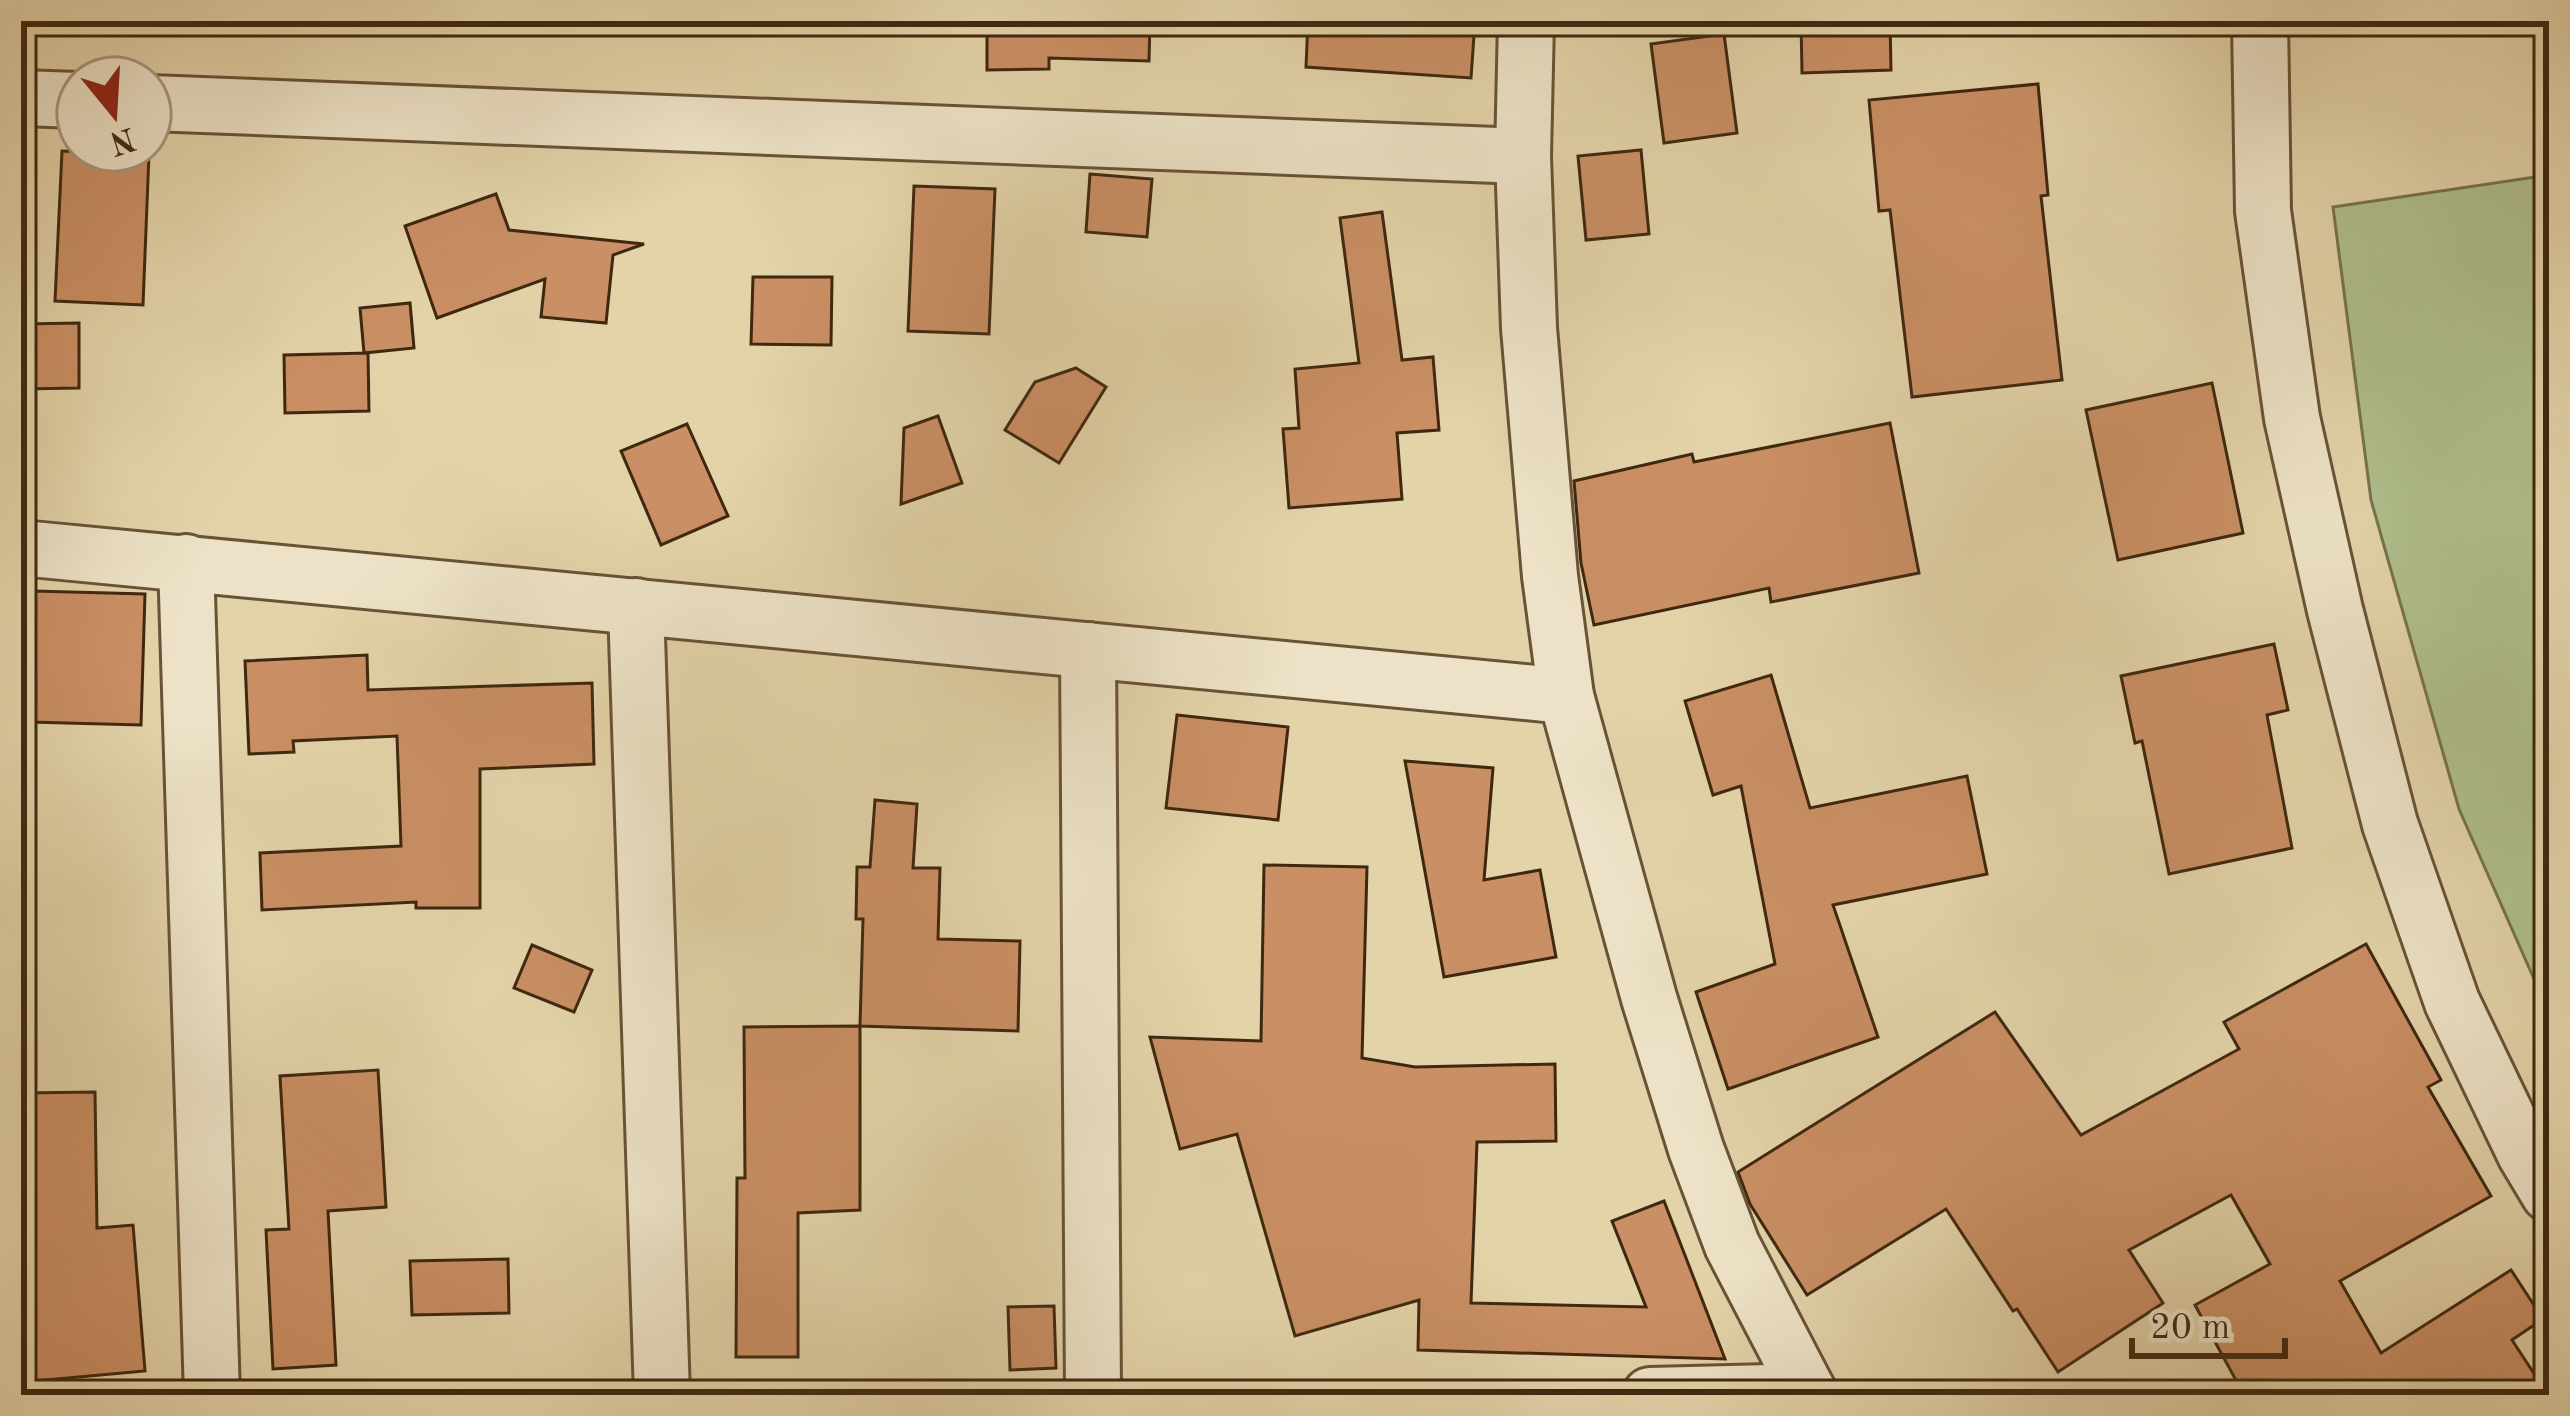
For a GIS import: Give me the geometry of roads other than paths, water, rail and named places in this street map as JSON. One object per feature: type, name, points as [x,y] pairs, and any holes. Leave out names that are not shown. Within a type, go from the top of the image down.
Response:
[{"type":"street","points":[[1526,21],[1523,156],[1531,351],[1550,576],[1566,696],[1696,1149],[1732,1246],[1809,1393],[1650,1395]]},
{"type":"street","points":[[2260,21],[2263,212],[2292,418],[2335,610],[2390,824],[2452,1001],[2549,1194]]},
{"type":"street","points":[[21,98],[54,99]]},
{"type":"street","points":[[174,104],[1523,156]]},
{"type":"street","points":[[21,548],[1566,696]]},
{"type":"street","points":[[186,562],[212,1395]]},
{"type":"street","points":[[636,607],[662,1395]]},
{"type":"street","points":[[1088,650],[1093,1395]]}]
